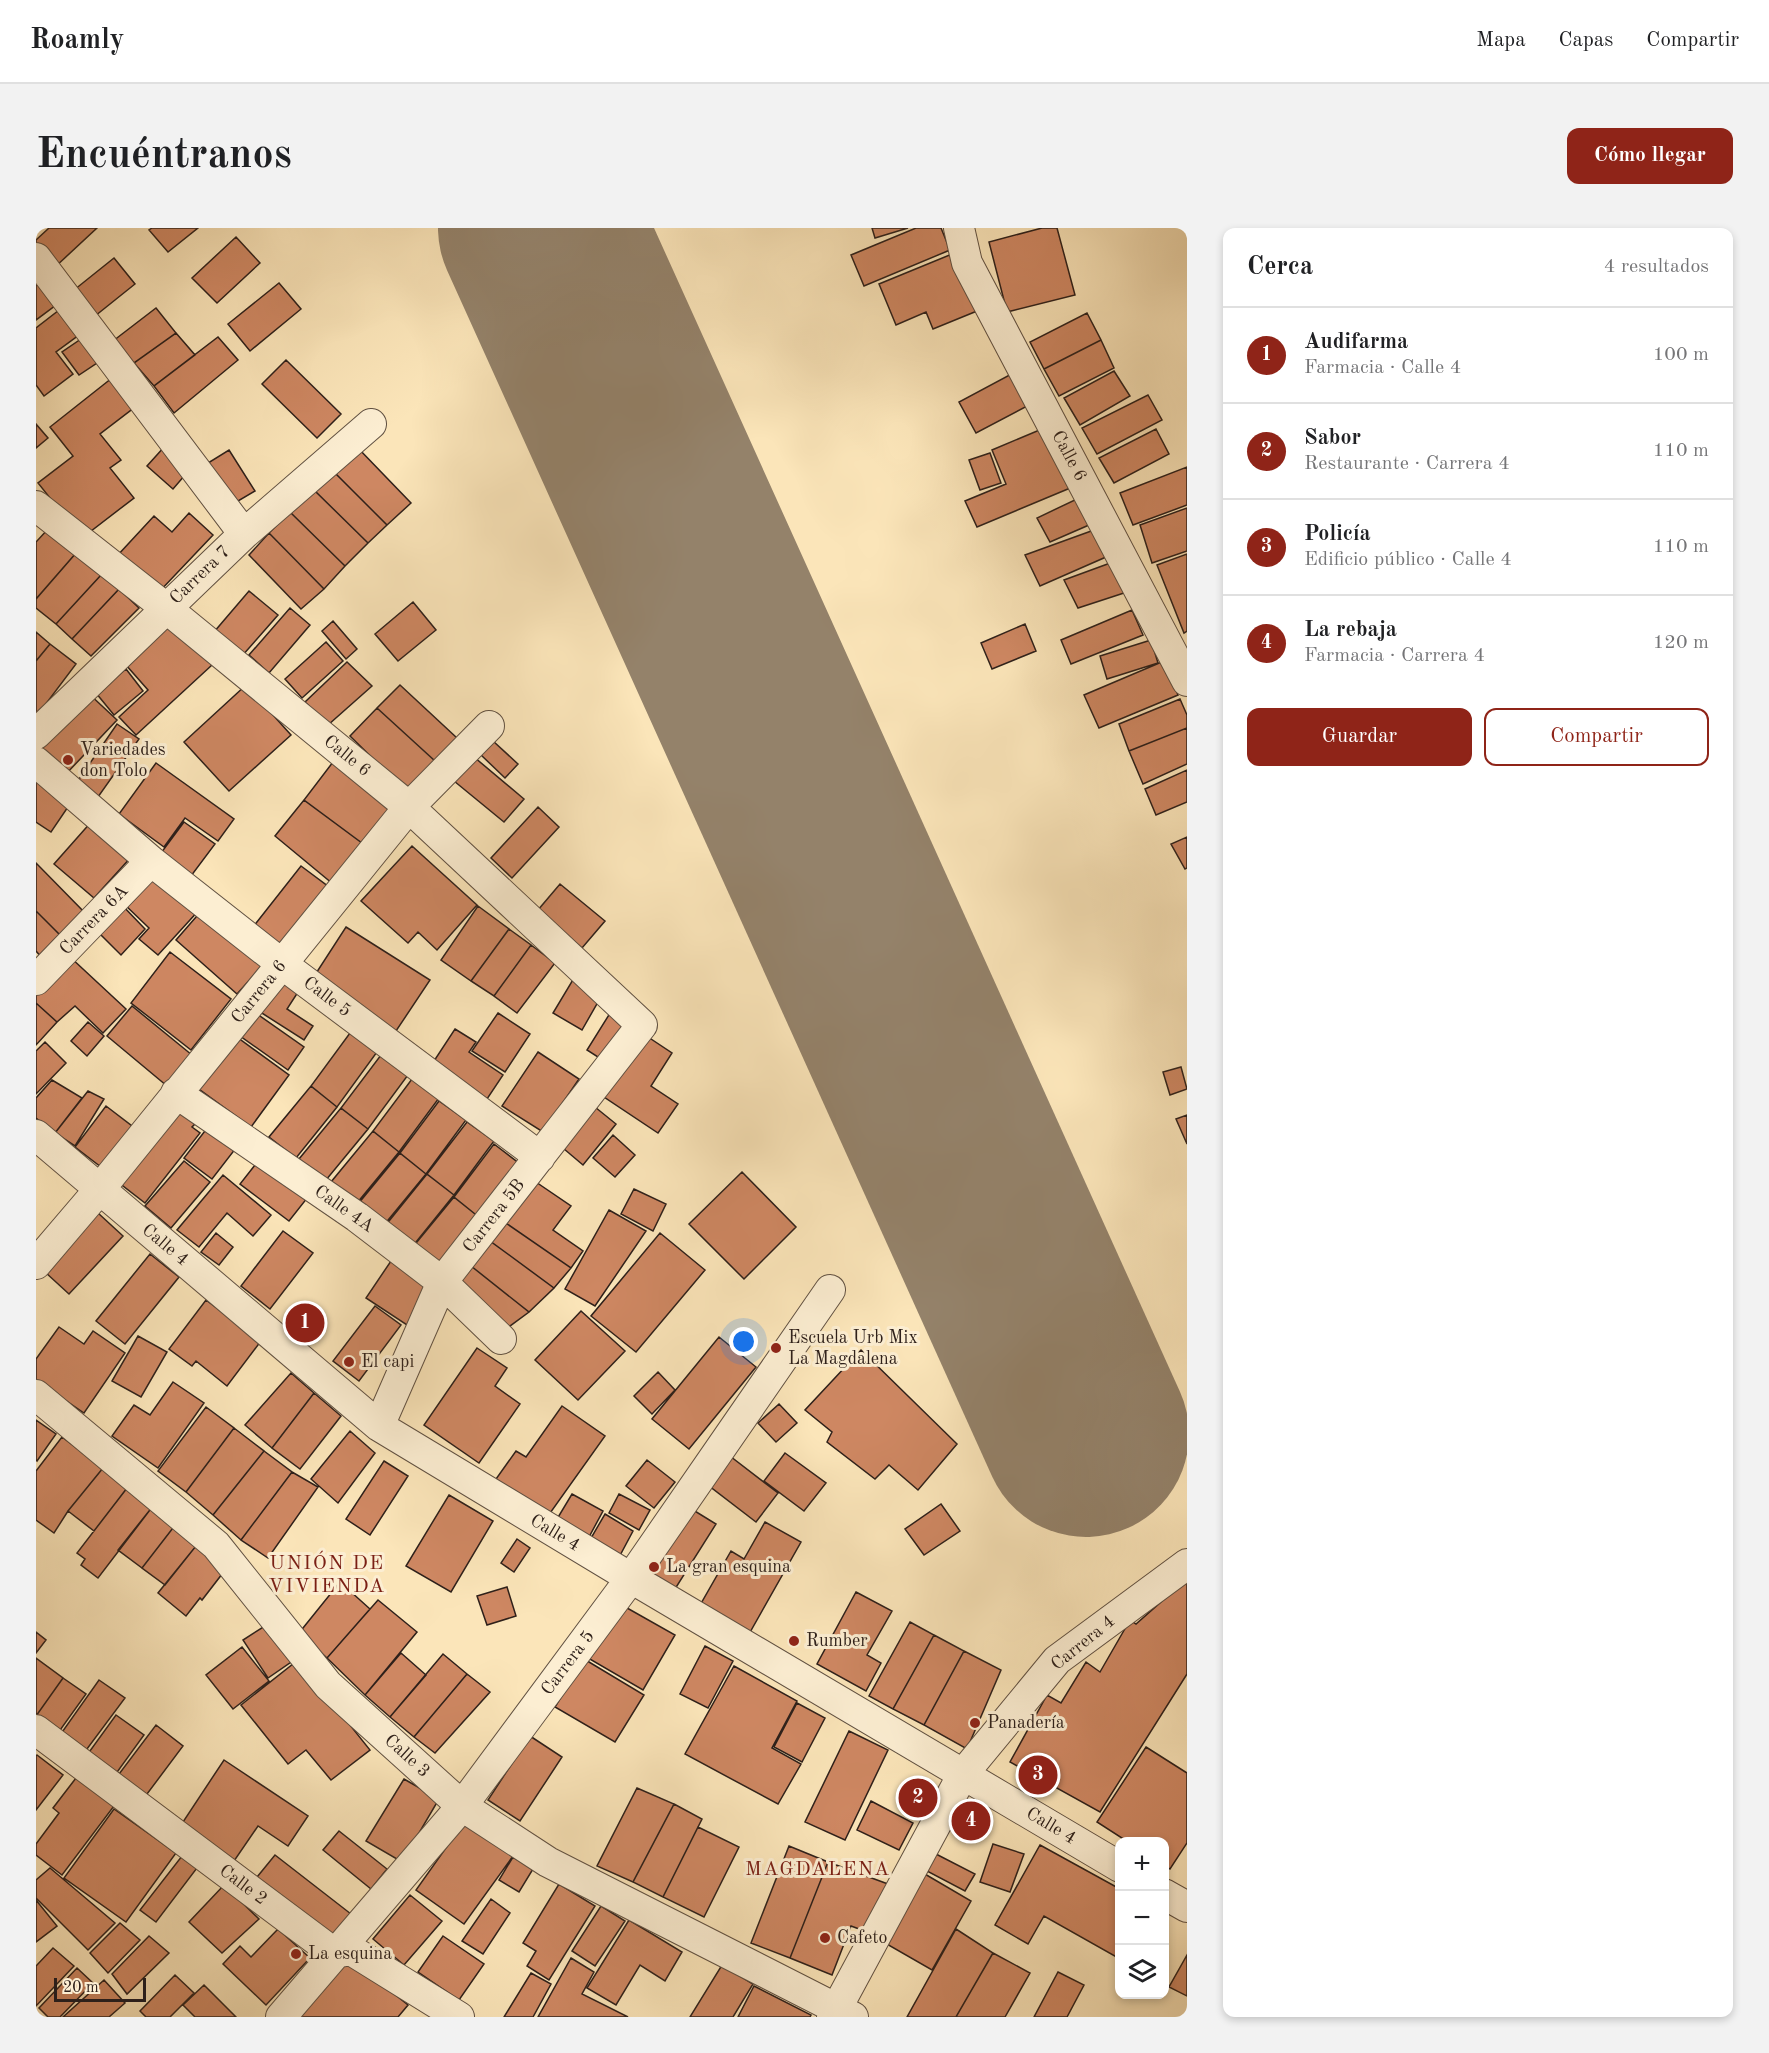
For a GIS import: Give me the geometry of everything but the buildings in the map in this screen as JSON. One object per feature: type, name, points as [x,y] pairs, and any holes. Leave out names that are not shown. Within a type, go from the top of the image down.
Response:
[{"type":"street","name":"Calle 6","points":[[959,228],[968,263],[1187,681]]},
{"type":"street","points":[[36,258],[244,534]]},
{"type":"street","name":"Carrera 7","points":[[36,734],[244,534],[371,424]]},
{"type":"street","name":"Calle 6","points":[[36,506],[166,608],[409,807],[642,1025]]},
{"type":"street","name":"Carrera 6","points":[[36,1264],[99,1190],[409,807],[489,726]]},
{"type":"street","name":"Calle 5","points":[[36,762],[152,861],[282,964],[540,1157]]},
{"type":"street","name":"Carrera 6A","points":[[36,980],[152,861]]},
{"type":"street","name":"Carrera 5B","points":[[379,1426],[442,1282],[642,1025]]},
{"type":"street","name":"Calle 4A","points":[[176,1093],[357,1217],[442,1282],[501,1339]]},
{"type":"street","name":"Calle 4","points":[[36,1135],[379,1426],[1115,1865]]},
{"type":"street","name":"Carrera 5","points":[[280,2017],[462,1806],[631,1578],[830,1290]]},
{"type":"street","name":"Calle 3","points":[[36,1395],[216,1545],[328,1685],[462,1806],[548,1862],[841,2014]]},
{"type":"street","name":"Carrera 4","points":[[841,2014],[963,1774],[1056,1660],[1187,1564]]},
{"type":"street","name":"Calle 2","points":[[36,1730],[334,1953],[351,1950],[459,2017]]},
{"type":"street","points":[[1169,1897],[1187,1907]]},
{"type":"runway","points":[[541,228],[1086,1434]]},
{"type":"place","name":"Variedades don Tolo","points":[[68,760]]},
{"type":"place","name":"Audifarma","points":[[305,1323]]},
{"type":"place","name":"Escuela Urb Mix La Magdalena","points":[[776,1348]]},
{"type":"place","name":"El capi","points":[[349,1362]]},
{"type":"place","name":"La gran esquina","points":[[654,1567]]},
{"type":"place","name":"Rumber","points":[[794,1641]]},
{"type":"place","name":"Panadería","points":[[975,1723]]},
{"type":"place","name":"Policía","points":[[1038,1775]]},
{"type":"place","name":"Sabor","points":[[918,1798]]},
{"type":"place","name":"La rebaja","points":[[971,1821]]},
{"type":"place","name":"Cafeto","points":[[825,1938]]},
{"type":"place","name":"La esquina","points":[[296,1954]]},
{"type":"district","name":"UNIÓN DE VIVIENDA","points":[[327,1576]]},
{"type":"district","name":"MAGDALENA","points":[[818,1870]]}]
